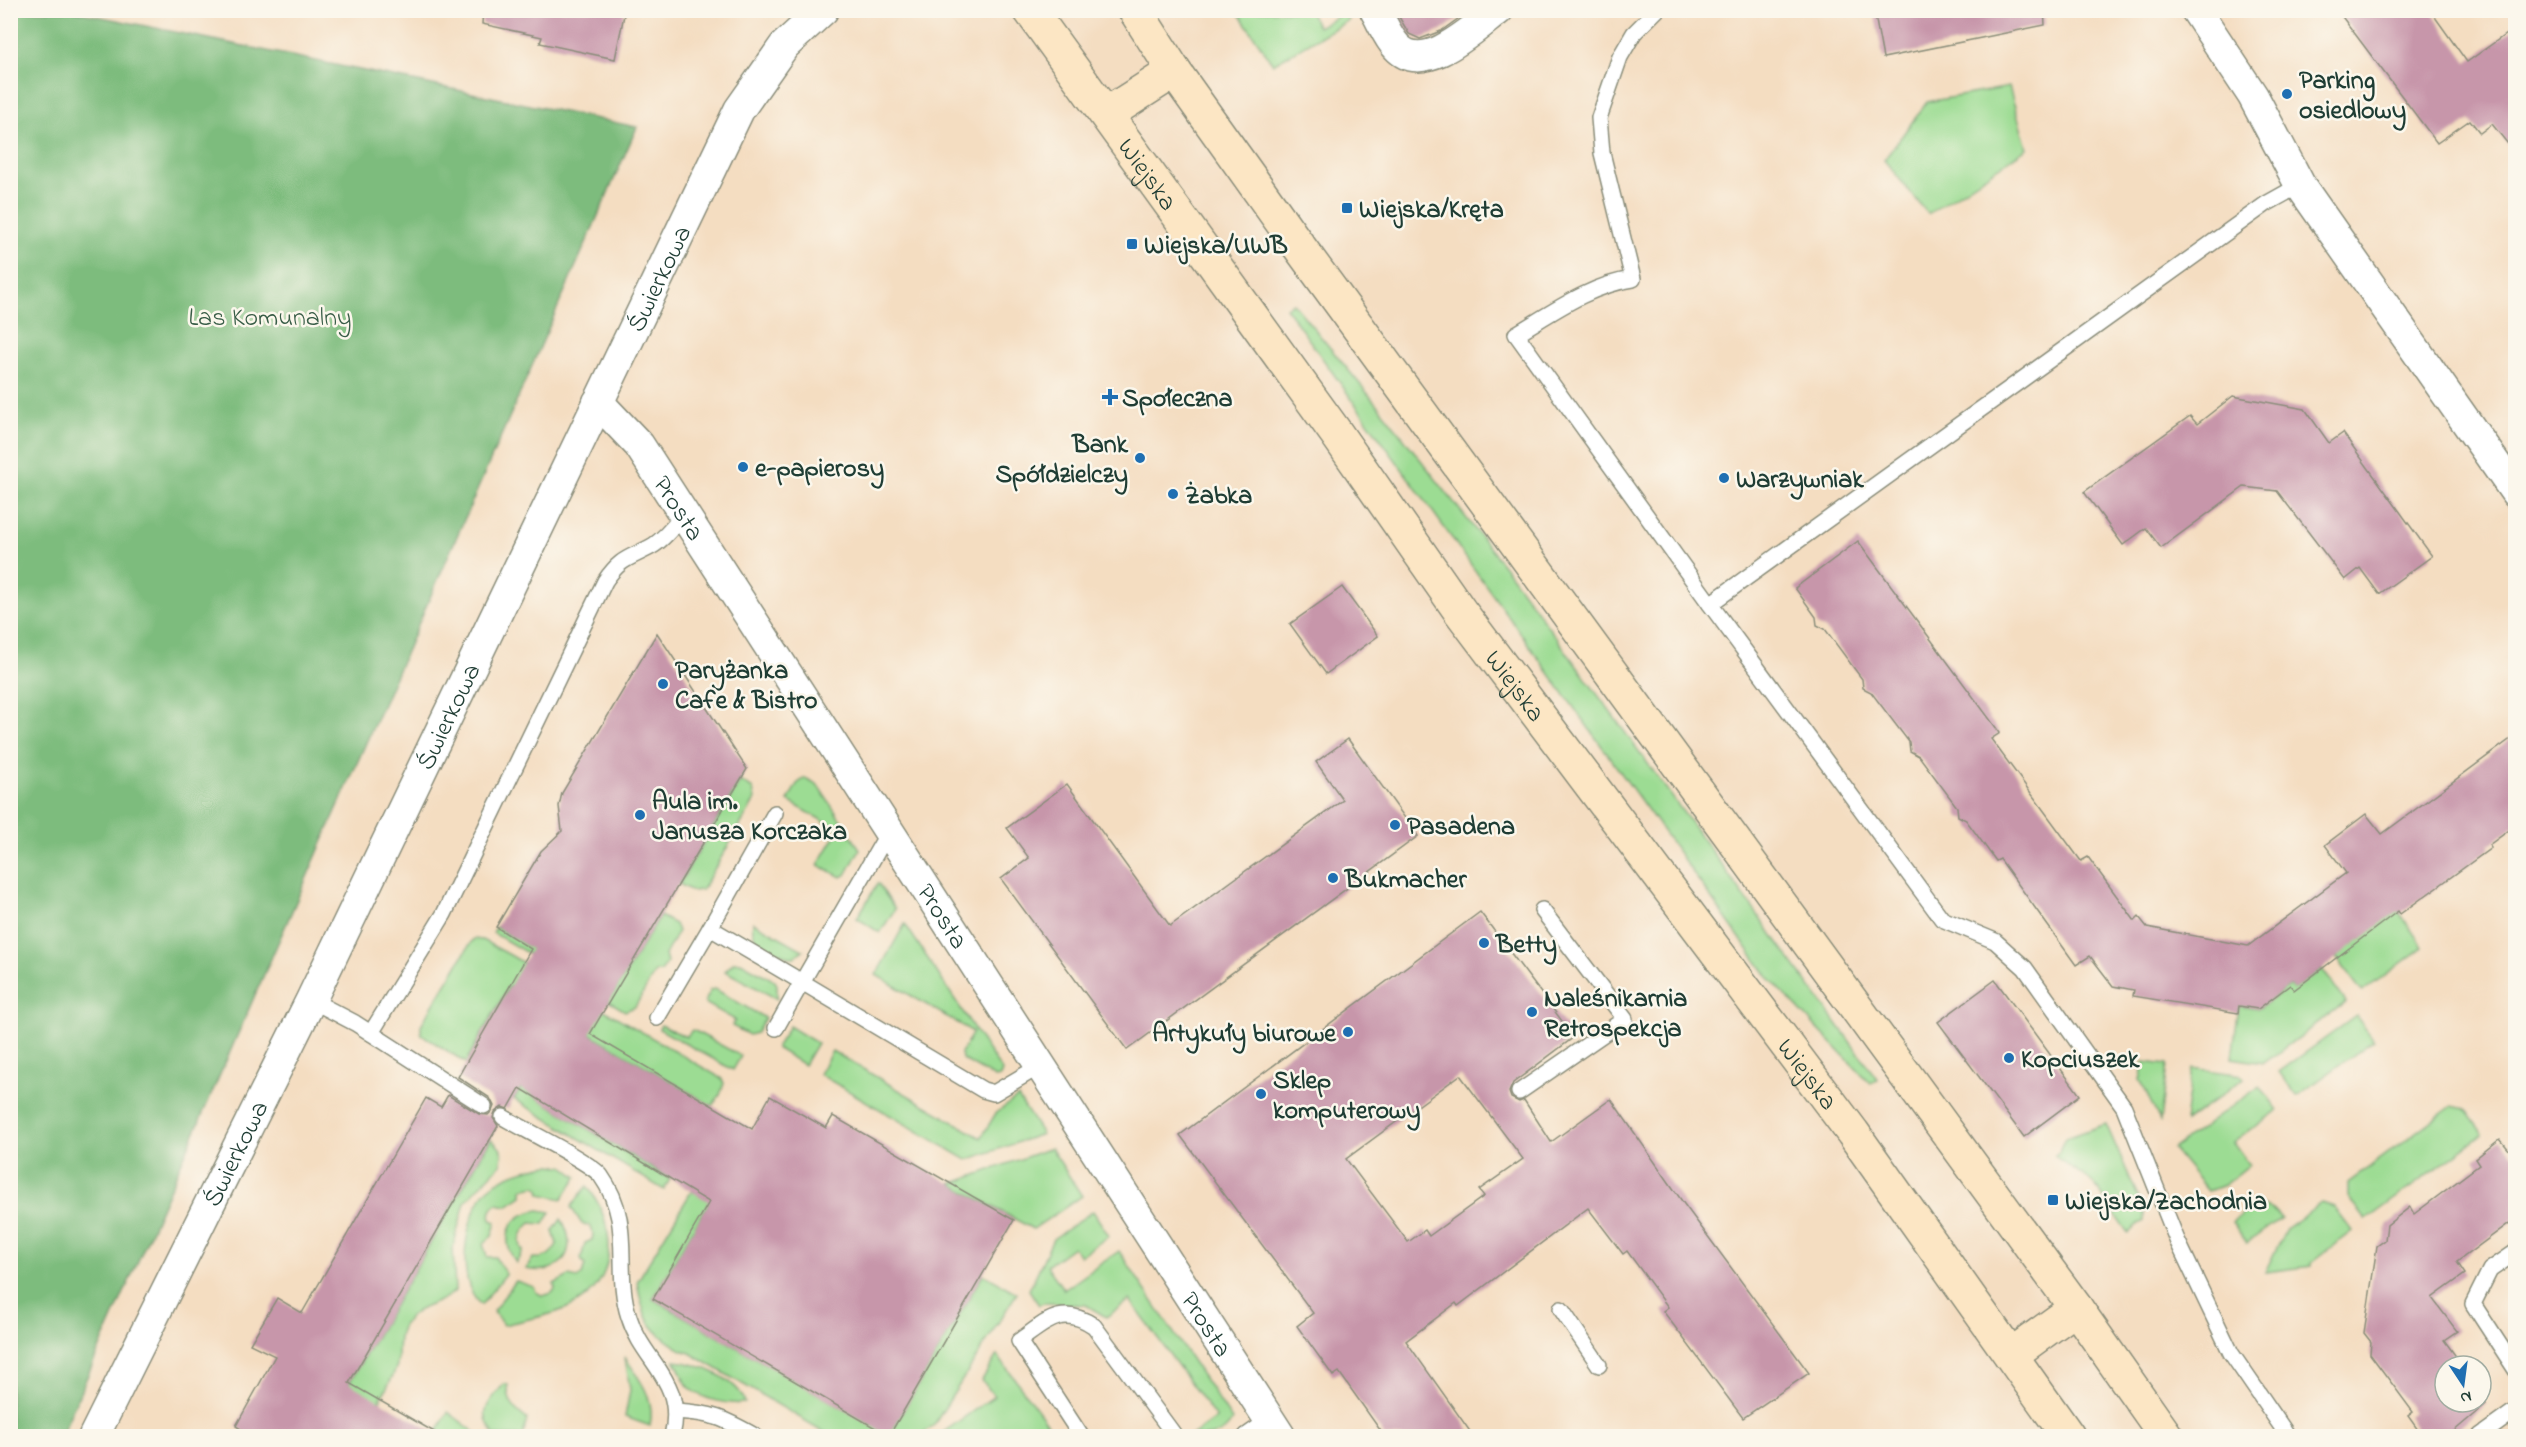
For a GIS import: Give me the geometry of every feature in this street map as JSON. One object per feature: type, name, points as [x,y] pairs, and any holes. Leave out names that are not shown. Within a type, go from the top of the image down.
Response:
[{"type":"main road","name":"Wiejska","points":[[1030,10],[1336,433],[1460,611],[1853,1133],[2068,1437]]},
{"type":"main road","points":[[1135,10],[1174,71],[1298,245],[2076,1308],[2166,1437]]},
{"type":"main road","points":[[1107,114],[1174,71]]},
{"type":"main road","points":[[2011,1355],[2076,1308]]},
{"type":"street","name":"Świerkowa","points":[[94,1437],[310,1000],[739,110],[784,46],[823,10]]},
{"type":"street","points":[[1375,10],[1397,47],[1410,56],[1424,58],[1441,51],[1498,10]]},
{"type":"street","points":[[2196,10],[2253,96],[2300,185],[2516,493]]},
{"type":"street","name":"Prosta","points":[[598,402],[639,445],[684,514],[1040,1066],[1265,1431]]},
{"type":"lane","points":[[1657,10],[1634,33],[1620,57],[1599,118],[1602,153],[1633,279],[1614,282],[1576,298],[1516,334],[1710,604],[1942,919],[1995,941],[2025,968],[2120,1101],[2177,1240],[2231,1353],[2288,1437]]},
{"type":"lane","points":[[1710,604],[2266,204],[2300,185]]},
{"type":"lane","points":[[371,1033],[444,914],[605,581],[616,565],[654,545],[684,514]]},
{"type":"lane","points":[[657,1018],[775,813]]},
{"type":"lane","points":[[776,1028],[889,831]]},
{"type":"lane","points":[[1518,1092],[1625,1019],[1542,910]]},
{"type":"lane","points":[[710,928],[983,1090],[994,1093],[1040,1066]]},
{"type":"lane","points":[[310,1000],[371,1033],[484,1106]]},
{"type":"lane","points":[[503,1117],[599,1173],[614,1196],[623,1233],[626,1308],[634,1333],[671,1389],[676,1419],[672,1437]]},
{"type":"lane","points":[[2516,1252],[2490,1270],[2473,1304],[2516,1370]]},
{"type":"lane","points":[[1561,1309],[1599,1365]]},
{"type":"lane","points":[[1081,1437],[1019,1341],[1050,1319],[1065,1315],[1082,1317],[1094,1326],[1175,1437]]},
{"type":"lane","points":[[2480,1437],[2516,1410]]},
{"type":"lane","points":[[675,1411],[700,1412],[722,1418],[755,1437]]},
{"type":"green space","name":"Las Komunalny","points":[[10,11],[73,11],[637,127],[61,1436],[10,1436]]},
{"type":"green space","points":[[1237,11],[1309,11],[1318,27],[1344,13],[1349,20],[1273,64]]},
{"type":"green space","points":[[2009,87],[2027,148],[1928,214],[1884,160],[1927,102]]},
{"type":"green space","points":[[1293,303],[1388,418],[1507,570],[1878,1080],[1870,1083],[1768,977],[1286,308]]},
{"type":"green space","points":[[805,778],[817,784],[860,849],[846,875],[841,877],[818,865],[839,830],[788,801],[797,784]]},
{"type":"green space","points":[[740,781],[753,789],[755,800],[702,890],[692,891],[679,884]]},
{"type":"green space","points":[[878,883],[895,909],[880,933],[857,918]]},
{"type":"green space","points":[[2395,906],[2423,947],[2362,992],[2336,957]]},
{"type":"green space","points":[[660,916],[675,924],[678,931],[665,955],[667,963],[661,972],[655,972],[635,1007],[625,1011],[493,933],[496,927],[612,996]]},
{"type":"green space","points":[[753,922],[803,950],[794,957],[788,957],[768,948],[754,935]]},
{"type":"green space","points":[[905,924],[1002,1071],[1000,1077],[995,1078],[962,1059],[961,1053],[973,1032],[876,975]]},
{"type":"green space","points":[[473,939],[482,940],[510,955],[721,1078],[724,1083],[720,1095],[712,1106],[509,986],[468,1058],[498,1076],[496,1082],[421,1034],[421,1025]]},
{"type":"green space","points":[[734,962],[741,962],[775,981],[777,999],[725,971]]},
{"type":"green space","points":[[2322,969],[2346,1002],[2264,1063],[2232,1058],[2239,1006],[2258,1009],[2290,985],[2294,989]]},
{"type":"green space","points":[[715,989],[765,1018],[756,1033],[749,1035],[732,1026],[735,1020],[705,1003],[710,990]]},
{"type":"green space","points":[[2356,1016],[2374,1040],[2297,1096],[2279,1072]]},
{"type":"green space","points":[[661,1025],[686,1037],[692,1030],[695,1031],[741,1056],[733,1070],[659,1029]]},
{"type":"green space","points":[[789,1026],[817,1043],[804,1065],[776,1048]]},
{"type":"green space","points":[[832,1051],[981,1138],[996,1113],[1018,1097],[1042,1134],[967,1160],[819,1074]]},
{"type":"green space","points":[[2144,1062],[2167,1065],[2160,1121],[2140,1080]]},
{"type":"green space","points":[[2192,1068],[2242,1075],[2244,1078],[2185,1122]]},
{"type":"green space","points":[[2260,1086],[2278,1110],[2233,1143],[2249,1165],[2224,1185],[2208,1191],[2173,1149]]},
{"type":"green space","points":[[521,1088],[670,1179],[664,1190],[514,1099]]},
{"type":"green space","points":[[2452,1106],[2465,1109],[2483,1134],[2366,1220],[2348,1197],[2348,1183]]},
{"type":"green space","points":[[2106,1124],[2144,1210],[2144,1221],[2128,1233],[2093,1182],[2054,1156],[2060,1151],[2066,1138]]},
{"type":"green space","points":[[491,1139],[502,1150],[501,1164],[465,1202],[453,1247],[455,1291],[444,1299],[418,1311],[403,1325],[399,1336],[397,1365],[376,1408],[345,1390]]},
{"type":"green space","points":[[1051,1148],[1082,1196],[1033,1229],[951,1184]]},
{"type":"green space","points":[[549,1165],[563,1166],[577,1177],[562,1199],[540,1194],[539,1189],[535,1186],[522,1189],[522,1196],[507,1206],[497,1204],[491,1211],[491,1220],[496,1222],[492,1236],[483,1244],[487,1257],[495,1257],[506,1274],[481,1305],[467,1280],[465,1264],[473,1214],[488,1189],[501,1179],[525,1170]]},
{"type":"green space","points":[[587,1186],[596,1200],[608,1232],[609,1249],[600,1280],[590,1293],[567,1308],[503,1325],[493,1311],[516,1281],[534,1287],[536,1292],[543,1296],[552,1293],[555,1289],[554,1284],[569,1276],[577,1278],[582,1275],[585,1265],[581,1259],[585,1243],[592,1240],[593,1234],[589,1225],[582,1224],[571,1207]]},
{"type":"green space","points":[[691,1192],[710,1201],[653,1299],[889,1435],[983,1274],[1017,1293],[934,1425],[919,1436],[831,1436],[676,1347],[649,1323],[643,1309],[637,1282]]},
{"type":"green space","points":[[2322,1203],[2334,1207],[2352,1231],[2312,1262],[2312,1266],[2265,1272],[2286,1229]]},
{"type":"green space","points":[[2260,1204],[2272,1209],[2281,1218],[2247,1243],[2232,1222],[2254,1205]]},
{"type":"green space","points":[[539,1210],[551,1212],[544,1224],[531,1223],[523,1232],[520,1243],[523,1251],[516,1263],[508,1244],[510,1229],[520,1217]]},
{"type":"green space","points":[[1093,1211],[1109,1236],[1080,1256],[1073,1247],[1047,1266],[1064,1290],[1119,1251],[1232,1420],[1229,1426],[1220,1433],[1209,1436],[1191,1436],[1216,1418],[1130,1300],[1106,1317],[1086,1305],[1043,1303],[1039,1305],[1029,1290],[1053,1239]]},
{"type":"green space","points":[[561,1219],[567,1230],[569,1241],[564,1259],[549,1269],[526,1269],[533,1258],[545,1257],[555,1248],[557,1244],[553,1231]]},
{"type":"green space","points":[[997,1355],[1057,1436],[938,1436],[994,1396],[982,1380]]},
{"type":"green space","points":[[625,1357],[641,1381],[648,1397],[651,1406],[650,1426],[625,1417],[630,1390]]},
{"type":"green space","points":[[675,1361],[706,1369],[726,1380],[741,1394],[745,1403],[715,1401],[694,1392]]},
{"type":"green space","points":[[504,1384],[508,1385],[512,1405],[527,1419],[523,1436],[495,1436],[486,1420],[485,1414],[489,1403]]},
{"type":"green space","points":[[448,1412],[480,1436],[443,1436],[436,1433]]},
{"type":"building","points":[[483,10],[625,10],[615,59],[540,43],[542,37],[482,24]]},
{"type":"building","points":[[1395,10],[1470,10],[1441,31],[1420,39],[1409,34]]},
{"type":"building","points":[[1874,10],[2044,10],[2045,25],[1883,58]]},
{"type":"building","points":[[2337,10],[2430,10],[2467,62],[2516,27],[2516,154],[2492,124],[2480,133],[2470,120],[2437,143]]},
{"type":"building","points":[[2233,396],[2305,409],[2329,443],[2343,433],[2432,556],[2379,594],[2360,568],[2345,580],[2277,491],[2244,487],[2161,548],[2146,528],[2123,545],[2084,492],[2190,416],[2197,424]]},
{"type":"building","points":[[1858,541],[2000,733],[1991,739],[2081,861],[2088,857],[2135,921],[2139,917],[2147,927],[2248,946],[2346,873],[2325,845],[2366,814],[2382,834],[2516,735],[2516,825],[2489,845],[2491,848],[2400,914],[2398,911],[2294,990],[2290,985],[2258,1009],[2239,1006],[2238,1013],[2133,996],[2134,990],[2113,986],[2090,956],[2076,965],[2000,859],[1996,861],[1966,820],[1958,816],[1957,807],[1919,756],[1910,751],[1909,742],[1871,692],[1863,688],[1862,679],[1825,629],[1817,625],[1816,617],[1795,588]]},
{"type":"building","points":[[1342,587],[1378,636],[1326,674],[1290,624]]},
{"type":"building","points":[[657,633],[747,769],[590,1034],[752,1129],[770,1096],[826,1128],[833,1116],[1014,1220],[889,1436],[653,1299],[709,1202],[520,1088],[508,1109],[502,1107],[495,1112],[493,1118],[498,1126],[349,1383],[443,1437],[253,1437],[236,1426],[275,1356],[250,1344],[277,1298],[302,1313],[426,1098],[441,1107],[448,1095],[479,1114],[488,1115],[492,1111],[494,1106],[490,1098],[458,1077],[531,949],[496,927],[541,851],[562,831],[559,806],[562,793]]},
{"type":"building","points":[[1348,739],[1418,836],[1127,1050],[1001,879],[1029,858],[1007,828],[1067,784],[1170,926],[1343,800],[1316,762]]},
{"type":"building","points":[[1480,912],[1574,1037],[1513,1083],[1509,1092],[1511,1098],[1519,1102],[1524,1100],[1551,1142],[1611,1099],[1684,1204],[1809,1373],[1743,1418],[1663,1311],[1668,1307],[1627,1251],[1623,1254],[1588,1208],[1458,1306],[1456,1303],[1406,1341],[1474,1437],[1385,1437],[1339,1372],[1333,1376],[1297,1326],[1313,1313],[1180,1135]],"holes":[[[1460,1075],[1523,1159],[1479,1190],[1484,1196],[1429,1236],[1425,1230],[1408,1242],[1346,1159]]]},
{"type":"building","name":"Kopciuszek","points":[[1995,980],[2080,1095],[2024,1137],[1938,1022]]},
{"type":"building","points":[[2500,1139],[2516,1158],[2516,1218],[2457,1262],[2465,1274],[2432,1298],[2457,1331],[2444,1340],[2454,1354],[2433,1354],[2433,1414],[2474,1414],[2447,1437],[2423,1437],[2408,1416],[2413,1412],[2370,1354],[2371,1342],[2364,1333],[2377,1246],[2385,1240],[2387,1225],[2410,1207],[2414,1214],[2479,1165],[2475,1159]]},
{"type":"place","name":"Parking osiedlowy","points":[[2287,94]]},
{"type":"place","name":"Wiejska/Kręta","points":[[1347,208]]},
{"type":"place","name":"Wiejska/UWB","points":[[1132,244]]},
{"type":"place","name":"Społeczna","points":[[1110,397]]},
{"type":"place","name":"Bank Spółdzielczy","points":[[1140,458]]},
{"type":"place","name":"e-papierosy","points":[[743,467]]},
{"type":"place","name":"Warzywniak","points":[[1724,478]]},
{"type":"place","name":"Żabka","points":[[1173,494]]},
{"type":"place","name":"Paryżanka Cafe & Bistro","points":[[663,684]]},
{"type":"place","name":"Aula im. Janusza Korczaka","points":[[640,815]]},
{"type":"place","name":"Pasadena","points":[[1395,825]]},
{"type":"place","name":"Bukmacher","points":[[1333,878]]},
{"type":"place","name":"Betty","points":[[1484,943]]},
{"type":"place","name":"Naleśnikarnia Retrospekcja","points":[[1532,1012]]},
{"type":"place","name":"Artykuły biurowe","points":[[1348,1032]]},
{"type":"place","name":"Kopciuszek","points":[[2009,1058]]},
{"type":"place","name":"Sklep komputerowy","points":[[1261,1094]]},
{"type":"place","name":"Wiejska/Zachodnia","points":[[2053,1200]]}]
